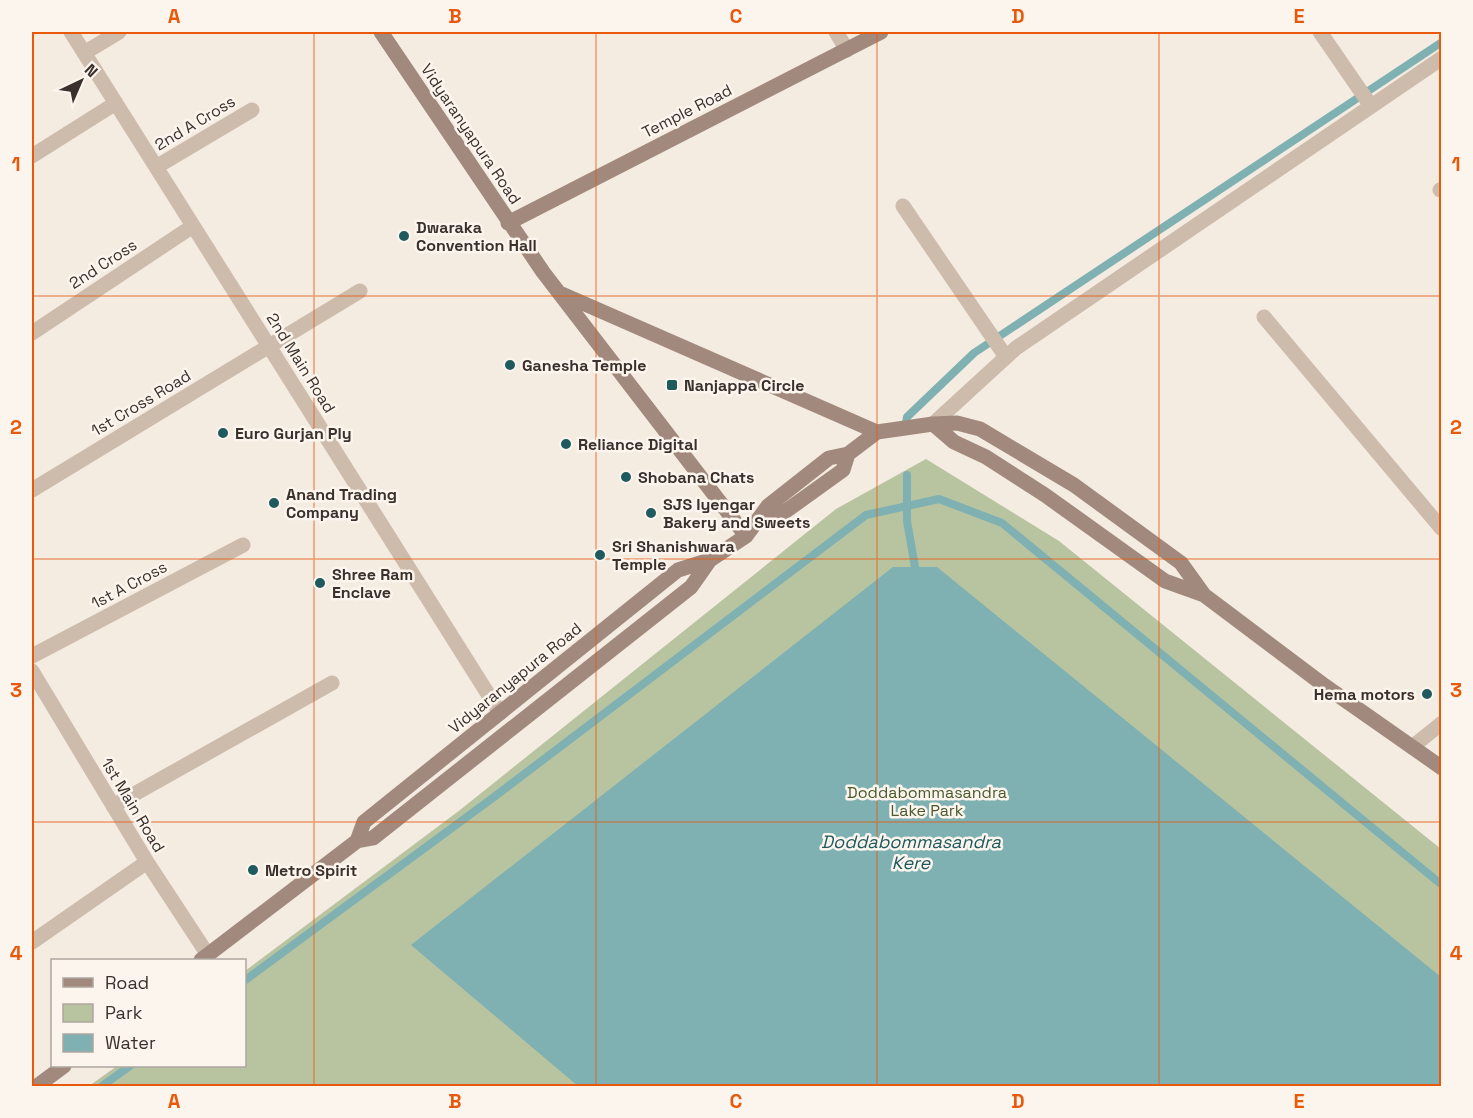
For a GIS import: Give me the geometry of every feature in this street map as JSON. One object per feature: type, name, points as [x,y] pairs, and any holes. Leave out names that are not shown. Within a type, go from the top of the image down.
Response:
[{"type":"main road","name":"Vidyaranyapura Road","points":[[357,841],[364,822],[678,570],[710,560],[746,536],[508,223],[381,32]]},
{"type":"main road","name":"Temple Road","points":[[508,223],[881,32]]},
{"type":"main road","points":[[560,293],[877,432]]},
{"type":"main road","points":[[746,536],[768,506],[772,521],[843,470],[848,454],[877,432],[957,423],[980,429],[1074,485],[1181,563],[1204,595],[1325,686],[1442,768]]},
{"type":"main road","points":[[933,424],[954,442],[986,458],[1045,495],[1164,582],[1204,595]]},
{"type":"main road","name":"Vidyaranyapura Road","points":[[205,958],[357,841],[373,838],[691,587],[710,560]]},
{"type":"main road","points":[[37,1086],[61,1067]]},
{"type":"street","name":"2nd Main Road","points":[[71,32],[500,713]]},
{"type":"street","points":[[84,53],[119,32]]},
{"type":"street","points":[[836,32],[847,50]]},
{"type":"street","points":[[1320,32],[1371,105]]},
{"type":"street","points":[[933,424],[1004,354],[1442,58]]},
{"type":"street","points":[[32,156],[116,103]]},
{"type":"street","name":"2nd A Cross","points":[[156,167],[252,110]]},
{"type":"street","points":[[903,206],[1004,354]]},
{"type":"street","name":"2nd Cross","points":[[32,333],[193,226]]},
{"type":"street","points":[[268,346],[360,291]]},
{"type":"street","points":[[1264,317],[1442,529]]},
{"type":"street","name":"1st Cross Road","points":[[32,490],[268,346]]},
{"type":"street","name":"1st A Cross","points":[[32,656],[243,545]]},
{"type":"street","name":"1st Main Road","points":[[32,671],[205,958]]},
{"type":"street","points":[[113,806],[332,683]]},
{"type":"street","points":[[1412,747],[1442,723]]},
{"type":"street","points":[[32,942],[147,862]]},
{"type":"green space","name":"Doddabommasandra Kere","points":[[926,459],[1059,541],[1441,849],[1441,1086],[89,1086],[116,1067],[246,1067],[246,970],[460,810],[836,509]]},
{"type":"water","name":"Doddabommasandra Kere","points":[[893,567],[937,567],[1441,977],[1441,1086],[578,1086],[411,945]]},
{"type":"waterway","points":[[906,423],[907,417],[974,353],[1442,42]]},
{"type":"waterway","points":[[907,475],[907,521],[915,567]]},
{"type":"waterway","points":[[246,980],[494,797],[866,515],[939,499],[1002,523],[1442,885]]},
{"type":"waterway","points":[[102,1086],[129,1067]]},
{"type":"place","name":"Dwaraka Convention Hall","points":[[404,236]]},
{"type":"place","name":"Ganesha Temple","points":[[510,365]]},
{"type":"place","name":"Nanjappa Circle","points":[[672,385]]},
{"type":"place","name":"Euro Gurjan Ply","points":[[223,433]]},
{"type":"place","name":"Reliance Digital","points":[[566,444]]},
{"type":"place","name":"Shobana Chats","points":[[626,477]]},
{"type":"place","name":"Anand Trading Company","points":[[274,503]]},
{"type":"place","name":"SJS Iyengar Bakery and Sweets","points":[[651,513]]},
{"type":"place","name":"Sri Shanishwara Temple","points":[[600,555]]},
{"type":"place","name":"Shree Ram Enclave","points":[[320,583]]},
{"type":"place","name":"Hema motors","points":[[1427,694]]},
{"type":"place","name":"Metro Spirit","points":[[253,870]]},
{"type":"park label","name":"Doddabommasandra Lake Park","points":[[927,801]]}]
